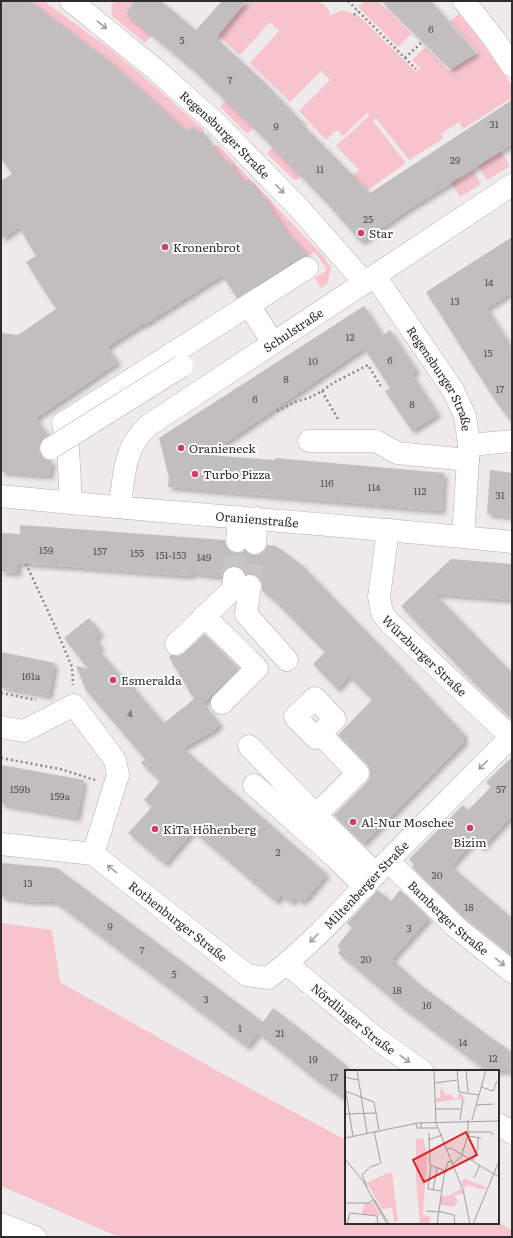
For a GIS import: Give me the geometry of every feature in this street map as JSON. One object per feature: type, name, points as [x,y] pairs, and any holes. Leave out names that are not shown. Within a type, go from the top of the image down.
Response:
[{"type":"street","points":[[464,1],[495,40],[512,66]]},
{"type":"street","name":"Regensburger Straße","points":[[83,4],[217,124],[370,279],[453,390],[465,416],[469,453],[463,536]]},
{"type":"street","name":"Schulstraße","points":[[120,507],[125,466],[131,446],[149,425],[191,407],[273,343],[512,185]]},
{"type":"street","points":[[70,503],[62,442],[63,423],[307,268]]},
{"type":"street","points":[[249,305],[273,343]]},
{"type":"street","points":[[62,442],[188,362],[193,354],[194,345],[192,341]]},
{"type":"street","points":[[309,441],[376,441],[397,453],[469,453]]},
{"type":"street","name":"Regensburger Straße","points":[[469,453],[512,441]]},
{"type":"street","name":"Oranienstraße","points":[[1,496],[463,536],[512,542]]},
{"type":"street","points":[[246,542],[248,517]]},
{"type":"street","name":"Würzburger Straße","points":[[388,530],[379,597],[382,613],[511,738]]},
{"type":"street","points":[[176,644],[204,616],[242,582],[246,614],[288,660]]},
{"type":"street","points":[[204,616],[257,668],[222,703]]},
{"type":"street","points":[[1,727],[24,731],[74,705],[115,760],[118,775],[93,854],[1,844]]},
{"type":"street","points":[[316,815],[358,773],[320,734]]},
{"type":"street","name":"Miltenberger Straße","points":[[268,978],[287,964],[511,738]]},
{"type":"street","points":[[249,746],[376,874]]},
{"type":"street","points":[[254,785],[336,858],[376,874]]},
{"type":"street","name":"Rothenburger Straße","points":[[93,854],[248,975],[268,978]]},
{"type":"street","name":"Bamberger Straße","points":[[376,874],[457,928],[512,972]]},
{"type":"street","name":"Nördlinger Straße","points":[[287,964],[376,1038],[421,1070]]},
{"type":"street","points":[[499,1125],[512,1133]]},
{"type":"street","points":[[1,1224],[35,1237]]},
{"type":"path","points":[[349,1],[416,69]]},
{"type":"path","points":[[354,15],[358,11]]},
{"type":"path","points":[[405,58],[422,42]]},
{"type":"path","points":[[277,411],[295,402],[309,398],[333,383],[368,365],[382,388]]},
{"type":"path","points":[[322,391],[351,440]]},
{"type":"path","points":[[26,564],[72,667],[74,705]]},
{"type":"path","points":[[1,758],[60,769],[115,786]]},
{"type":"shaded area","points":[[30,1],[44,1],[110,49],[204,130],[198,133],[194,126],[187,131],[110,62]]},
{"type":"shaded area","points":[[114,1],[133,2],[126,14],[152,34],[145,43],[112,16],[111,6]]},
{"type":"shaded area","points":[[247,1],[321,1],[319,2],[324,4],[329,11],[330,16],[337,12],[343,11],[350,12],[356,17],[358,15],[416,72],[419,69],[422,70],[412,60],[425,47],[449,71],[478,53],[450,21],[459,14],[483,44],[512,86],[512,101],[510,99],[463,129],[459,122],[441,134],[444,138],[409,160],[376,118],[373,121],[406,163],[368,190],[358,180],[354,183],[350,179],[359,170],[336,146],[369,115],[367,113],[343,136],[337,130],[326,140],[299,111],[330,80],[321,71],[290,102],[250,63],[279,31],[270,22],[240,55],[218,35]]},
{"type":"shaded area","points":[[365,1],[378,1],[411,34],[398,47],[358,7]]},
{"type":"shaded area","points":[[226,100],[254,127],[247,134],[220,107]]},
{"type":"shaded area","points":[[218,145],[324,257],[331,268],[327,284],[321,288],[315,278],[327,270],[315,252],[308,256],[286,232],[262,195],[260,196],[249,180],[243,183],[228,160],[224,163],[214,147]]},
{"type":"shaded area","points":[[273,147],[301,176],[297,180],[294,180],[267,154]]},
{"type":"shaded area","points":[[501,151],[510,166],[487,180],[478,166]]},
{"type":"shaded area","points":[[472,169],[481,184],[460,197],[450,182],[460,176],[462,178],[472,172]]},
{"type":"shaded area","points":[[1,923],[52,930],[60,982],[223,1074],[345,1139],[345,1224],[499,1224],[499,1223],[512,1230],[512,1237],[119,1237],[1,1186]]},
{"type":"building","name":"Kronenbrot","points":[[1,1],[30,1],[110,62],[187,131],[194,126],[198,133],[203,131],[224,163],[228,160],[243,183],[249,179],[260,196],[262,195],[286,232],[308,256],[300,257],[237,298],[222,275],[107,347],[118,362],[36,418],[48,435],[40,442],[39,449],[40,454],[45,459],[52,460],[50,476],[1,472],[1,333],[18,335],[56,309],[26,262],[36,256],[19,227],[1,239],[1,181],[12,174],[1,158]]},
{"type":"building","points":[[134,1],[161,1],[196,30],[222,1],[246,1],[216,38],[264,82],[303,123],[302,124],[370,193],[512,100],[512,144],[406,211],[361,242],[326,202],[240,114],[191,68],[126,14]]},
{"type":"building","points":[[381,1],[431,1],[476,53],[450,69]]},
{"type":"building","points":[[512,237],[512,292],[487,308],[512,348],[512,423],[495,400],[426,292]]},
{"type":"building","points":[[364,306],[383,335],[390,330],[417,371],[412,374],[438,414],[412,431],[385,391],[390,388],[364,348],[207,455],[275,460],[275,458],[444,473],[442,511],[168,487],[169,477],[159,438]]},
{"type":"building","points":[[490,470],[512,473],[512,517],[487,514]]},
{"type":"building","points":[[20,525],[225,540],[226,547],[230,551],[236,553],[245,550],[254,555],[261,554],[267,545],[276,546],[302,565],[394,660],[464,734],[464,742],[363,844],[334,815],[367,782],[370,777],[370,770],[367,764],[338,735],[372,700],[349,676],[337,689],[313,664],[325,652],[274,600],[262,591],[262,582],[258,576],[246,574],[241,568],[235,566],[228,567],[224,571],[222,577],[191,573],[191,576],[18,563],[18,573],[1,572],[1,533],[20,534]]},
{"type":"building","points":[[451,559],[512,564],[512,600],[435,594],[512,673],[512,719],[471,680],[401,606]]},
{"type":"building","points":[[89,618],[101,633],[95,638],[101,646],[98,649],[120,675],[122,674],[164,723],[194,699],[169,657],[171,655],[179,656],[184,653],[204,634],[239,669],[203,703],[220,724],[214,730],[183,748],[327,874],[305,900],[304,899],[301,902],[295,897],[291,903],[281,895],[276,902],[193,831],[165,864],[128,833],[152,807],[144,800],[160,781],[141,763],[145,759],[86,690],[76,666],[88,669],[64,638]]},
{"type":"building","points":[[1,652],[55,663],[49,696],[1,687]]},
{"type":"building","points":[[512,757],[512,815],[482,848],[474,841],[451,866],[512,918],[512,956],[458,912],[412,867],[414,864],[409,859],[463,805],[468,810],[491,787],[486,782]]},
{"type":"building","points":[[1,765],[84,780],[77,818],[1,804]]},
{"type":"building","points":[[1,863],[57,868],[263,1022],[273,1008],[346,1065],[345,1099],[319,1082],[258,1033],[247,1047],[55,902],[28,901],[1,897]]},
{"type":"building","points":[[378,890],[391,901],[400,890],[429,918],[392,959],[419,984],[512,1052],[512,1071],[486,1070],[404,1009],[338,953],[341,949],[337,946],[352,928],[347,923]]},
{"type":"tunnel","points":[[234,578],[237,541]]},
{"type":"tunnel","points":[[250,586],[255,543]]},
{"type":"place","name":"Star","points":[[361,233]]},
{"type":"place","name":"Kronenbrot","points":[[165,247]]},
{"type":"place","name":"Oranieneck","points":[[181,448]]},
{"type":"place","name":"Turbo Pizza","points":[[195,474]]},
{"type":"place","name":"Esmeralda","points":[[113,680]]},
{"type":"place","name":"Al-Nur Moschee","points":[[353,822]]},
{"type":"place","name":"Bizim","points":[[470,828]]},
{"type":"place","name":"KiTa Höhenberg","points":[[155,829]]}]
